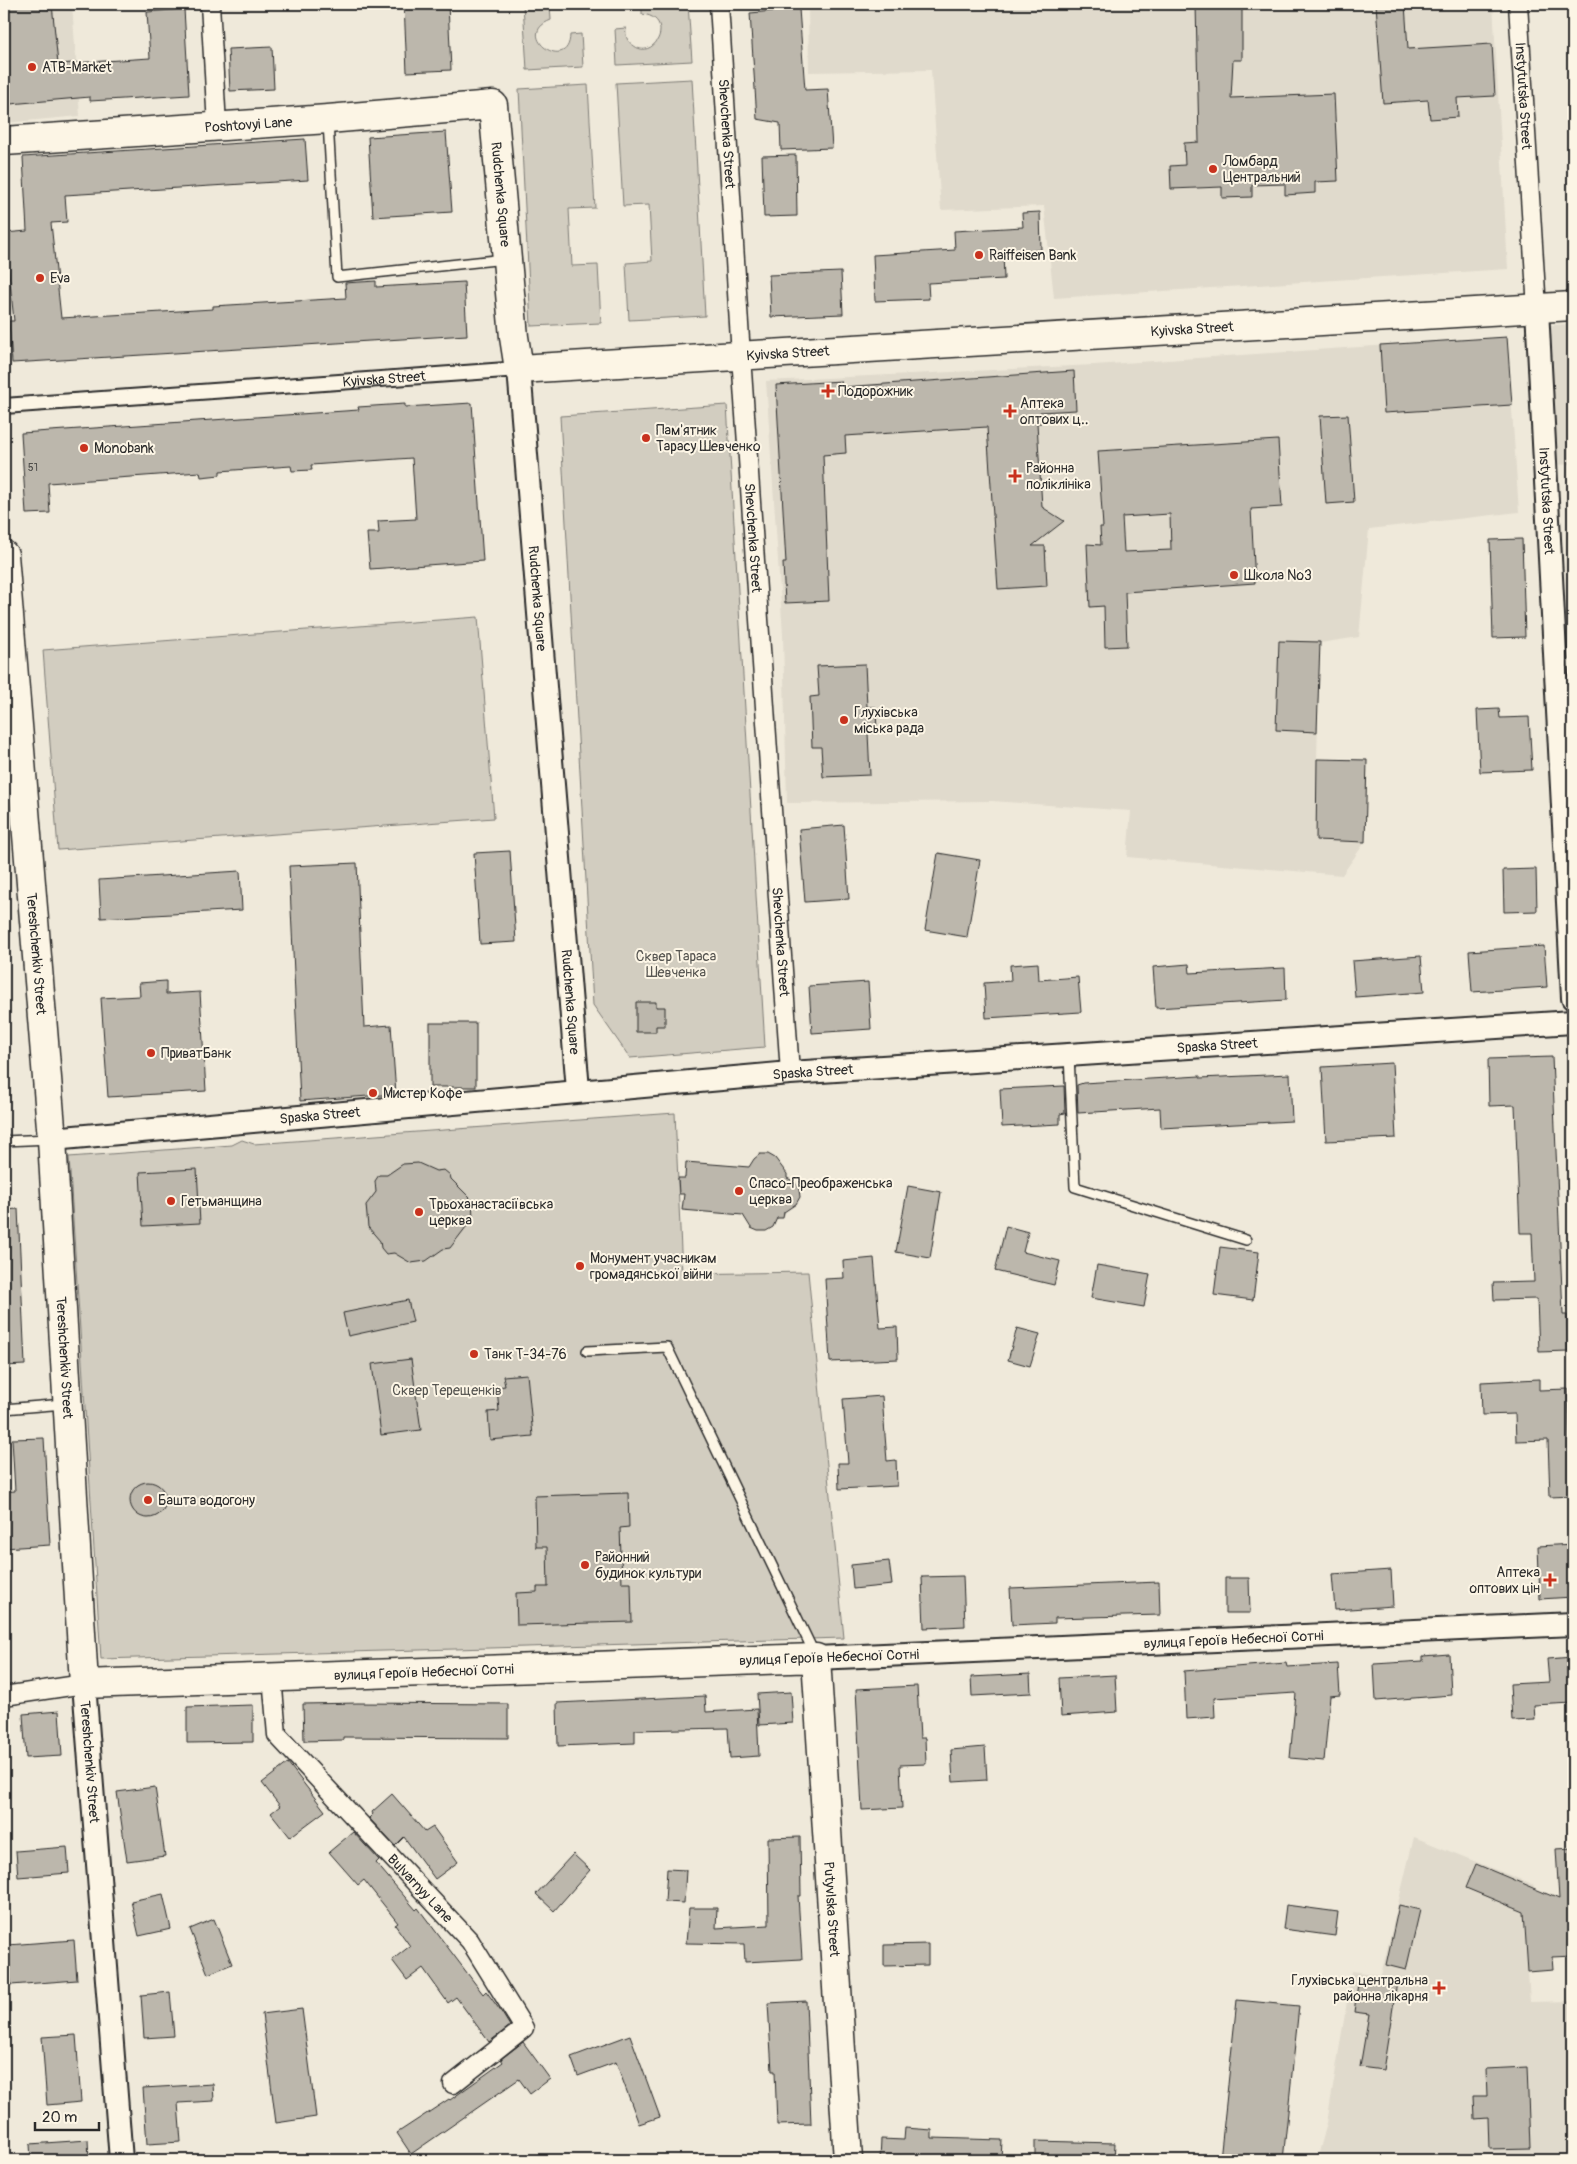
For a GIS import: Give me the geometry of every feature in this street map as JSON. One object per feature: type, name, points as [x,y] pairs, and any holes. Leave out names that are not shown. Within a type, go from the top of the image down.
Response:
[{"type":"main road","name":"Poshtovyi Lane","points":[[4,141],[328,119],[493,105]]},
{"type":"main road","name":"Rudchenka Square","points":[[493,105],[519,369]]},
{"type":"main road","name":"Kyivska Street","points":[[519,369],[1573,306]]},
{"type":"main road","name":"Tereshchenkiv Street","points":[[4,555],[9,681],[52,1139],[84,1684]]},
{"type":"main road","name":"вулиця Героїв Небесної Сотні","points":[[84,1684],[816,1658]]},
{"type":"main road","name":"Putyvlska Street","points":[[816,1658],[848,2160]]},
{"type":"street","points":[[210,4],[217,126]]},
{"type":"street","name":"Shevchenka Street","points":[[719,4],[790,1073]]},
{"type":"street","name":"Instytutska Street","points":[[1518,4],[1537,309],[1573,998]]},
{"type":"street","name":"Kyivska Street","points":[[4,406],[519,369]]},
{"type":"street","name":"Rudchenka Square","points":[[519,369],[578,1090]]},
{"type":"street","name":"Spaska Street","points":[[52,1139],[578,1090],[790,1073],[1573,1022]]},
{"type":"street","name":"вулиця Героїв Небесної Сотні","points":[[816,1658],[1573,1624]]},
{"type":"street","name":"Bulvarnyy Lane","points":[[272,1677],[277,1735],[470,1942],[524,2028],[453,2084]]},
{"type":"street","points":[[4,1696],[84,1684]]},
{"type":"street","name":"Tereshchenkiv Street","points":[[84,1684],[120,2160]]},
{"type":"lane","points":[[328,119],[337,277],[507,259]]},
{"type":"lane","points":[[1069,1055],[1075,1188],[1246,1240]]},
{"type":"lane","points":[[4,1141],[52,1139]]},
{"type":"lane","points":[[587,1351],[667,1347],[816,1658]]},
{"type":"lane","points":[[4,1409],[69,1403]]},
{"type":"shaded area","points":[[4,4],[72,4],[80,116],[4,123]]},
{"type":"shaded area","points":[[808,4],[1493,4],[1508,269],[1054,298],[1044,206],[941,210],[931,70],[809,72]]},
{"type":"shaded area","points":[[1573,324],[1573,464],[1554,465],[1549,325]]},
{"type":"shaded area","points":[[1507,337],[1519,512],[1369,529],[1359,637],[1320,643],[1317,759],[1367,760],[1365,842],[1342,875],[1127,857],[1131,811],[992,801],[787,803],[783,635],[766,381],[1094,365]]},
{"type":"shaded area","name":"Глухівська центральна районна лікарня","points":[[1414,1837],[1534,1885],[1524,1912],[1530,2002],[1573,2001],[1573,2160],[1317,2160],[1327,2123],[1352,1971],[1381,1975]]},
{"type":"green space","points":[[523,4],[550,5],[551,20],[541,27],[537,34],[540,42],[553,52],[561,52],[567,46],[570,35],[581,34],[583,67],[527,70]]},
{"type":"green space","points":[[642,4],[688,4],[692,61],[617,65],[615,29],[626,28],[628,40],[641,49],[648,48],[659,38],[660,30],[658,23],[653,17],[642,14]]},
{"type":"green space","points":[[692,79],[705,316],[629,320],[626,263],[652,261],[649,205],[623,206],[616,83]]},
{"type":"green space","points":[[588,85],[595,208],[569,209],[572,266],[598,265],[601,323],[531,326],[519,89]]},
{"type":"green space","name":"Сквер Тараса Шевченка","points":[[727,405],[765,1047],[630,1058],[593,1005],[560,416]]},
{"type":"green space","points":[[478,617],[494,818],[58,850],[43,650]]},
{"type":"green space","name":"Сквер Терещенків","points":[[675,1113],[682,1274],[808,1272],[844,1638],[101,1659],[69,1157],[232,1145],[242,1140],[254,1144]]},
{"type":"building","points":[[4,4],[52,4],[58,64],[150,58],[147,12],[184,9],[189,95],[90,101],[90,97],[10,104],[4,34]]},
{"type":"building","points":[[404,4],[448,4],[451,70],[407,72]]},
{"type":"building","points":[[1196,4],[1242,4],[1242,60],[1233,60],[1231,98],[1334,94],[1338,181],[1315,182],[1315,193],[1285,195],[1285,184],[1252,185],[1252,197],[1222,198],[1222,187],[1171,189],[1170,166],[1185,165],[1184,143],[1199,142]]},
{"type":"building","points":[[1376,4],[1405,4],[1408,49],[1492,44],[1495,96],[1457,98],[1458,117],[1430,119],[1428,100],[1383,103]]},
{"type":"building","points":[[799,9],[805,90],[828,89],[832,148],[781,150],[780,123],[757,119],[750,13]]},
{"type":"building","points":[[272,47],[274,89],[230,91],[228,49]]},
{"type":"building","points":[[446,132],[452,212],[373,217],[368,137]]},
{"type":"building","points":[[305,139],[308,180],[65,195],[67,222],[51,223],[61,318],[213,309],[213,306],[346,298],[345,283],[376,281],[376,287],[464,282],[467,335],[12,363],[9,321],[14,321],[5,233],[27,231],[23,157]]},
{"type":"building","points":[[796,155],[797,216],[764,217],[762,156]]},
{"type":"building","points":[[1040,212],[1041,250],[1003,252],[1004,279],[928,283],[929,299],[875,301],[873,255],[955,250],[954,231],[1023,227],[1022,213]]},
{"type":"building","points":[[841,272],[843,314],[771,317],[769,275]]},
{"type":"building","points":[[1507,337],[1512,405],[1384,413],[1380,345]]},
{"type":"building","points":[[1074,371],[1076,410],[1040,412],[1041,423],[1037,423],[1042,507],[1064,521],[1032,546],[1045,546],[1047,586],[998,589],[987,427],[845,436],[846,453],[823,455],[829,601],[785,603],[783,563],[786,563],[776,385],[841,381],[842,387]]},
{"type":"building","points":[[472,403],[483,561],[370,569],[367,533],[379,533],[378,521],[416,519],[412,458],[311,465],[312,470],[292,471],[291,466],[220,471],[220,475],[201,477],[200,472],[48,483],[50,513],[26,514],[21,433],[359,410],[358,407],[405,404],[405,407]]},
{"type":"building","points":[[1348,415],[1354,502],[1326,504],[1320,416]]},
{"type":"building","points":[[1278,440],[1282,507],[1251,509],[1255,583],[1125,592],[1127,646],[1105,647],[1104,606],[1090,607],[1087,544],[1101,545],[1100,527],[1103,527],[1098,451]],"holes":[[[1170,514],[1171,550],[1124,552],[1122,517]]]},
{"type":"building","points":[[1522,539],[1525,637],[1493,638],[1490,540]]},
{"type":"building","points":[[1279,641],[1320,642],[1317,732],[1276,730]]},
{"type":"building","name":"Глухівська міська рада","points":[[865,664],[867,707],[876,707],[877,733],[868,733],[870,775],[823,777],[821,747],[812,747],[810,697],[819,696],[817,666]]},
{"type":"building","points":[[1499,709],[1500,718],[1529,717],[1532,770],[1480,772],[1477,710]]},
{"type":"building","points":[[1317,759],[1367,760],[1365,842],[1316,840]]},
{"type":"building","points":[[844,825],[849,899],[805,902],[799,829]]},
{"type":"building","points":[[510,851],[516,942],[480,944],[474,853]]},
{"type":"building","points":[[938,853],[980,860],[967,937],[925,930]]},
{"type":"building","points":[[357,863],[364,1027],[391,1025],[396,1094],[300,1101],[289,866]]},
{"type":"building","points":[[1536,869],[1537,911],[1504,912],[1503,870]]},
{"type":"building","points":[[240,871],[242,910],[101,918],[99,880]]},
{"type":"building","points":[[1544,946],[1547,987],[1472,992],[1469,951]]},
{"type":"building","points":[[1421,956],[1424,992],[1355,997],[1352,961]]},
{"type":"building","points":[[1038,963],[1039,980],[1078,977],[1081,1012],[986,1018],[984,983],[1011,981],[1010,965]]},
{"type":"building","points":[[1189,964],[1190,973],[1285,968],[1286,1000],[1156,1008],[1153,967]]},
{"type":"building","points":[[166,981],[166,994],[200,992],[206,1091],[108,1097],[101,998],[140,996],[139,983]]},
{"type":"building","points":[[868,982],[871,1029],[812,1033],[809,986]]},
{"type":"building","points":[[636,1002],[656,1002],[656,1007],[665,1007],[665,1026],[656,1026],[656,1032],[636,1032]]},
{"type":"building","points":[[430,1023],[476,1023],[476,1087],[430,1087]]},
{"type":"building","points":[[1552,1057],[1563,1315],[1567,1315],[1568,1351],[1539,1352],[1537,1299],[1494,1300],[1493,1283],[1534,1282],[1532,1233],[1520,1233],[1515,1105],[1489,1106],[1488,1059]]},
{"type":"building","points":[[1392,1063],[1396,1138],[1326,1141],[1322,1067]]},
{"type":"building","points":[[1290,1074],[1292,1121],[1161,1128],[1160,1108],[1078,1113],[1077,1085],[1083,1083],[1200,1076],[1200,1078]]},
{"type":"building","points":[[1064,1086],[1065,1113],[1060,1114],[1060,1124],[1002,1127],[1000,1089]]},
{"type":"building","name":"Спасо-Преображенська церква","points":[[760,1154],[768,1154],[775,1158],[787,1174],[787,1178],[795,1182],[799,1189],[800,1197],[796,1204],[784,1212],[783,1218],[777,1218],[773,1227],[766,1231],[758,1231],[751,1228],[743,1215],[682,1210],[684,1194],[679,1194],[678,1178],[685,1178],[686,1162],[749,1167]]},
{"type":"building","name":"Трьоханастасіївська церква","points":[[418,1163],[436,1171],[444,1170],[450,1175],[451,1179],[472,1200],[473,1218],[450,1248],[443,1249],[426,1261],[411,1263],[394,1253],[386,1254],[381,1248],[380,1241],[368,1227],[366,1205],[376,1192],[375,1181],[379,1175],[387,1175],[403,1164]]},
{"type":"building","name":"Гетьманщина","points":[[197,1169],[200,1223],[143,1226],[140,1172]]},
{"type":"building","points":[[908,1186],[941,1192],[930,1258],[896,1252]]},
{"type":"building","points":[[18,1209],[25,1365],[4,1366],[4,1210]]},
{"type":"building","points":[[1006,1226],[1028,1232],[1023,1252],[1060,1261],[1054,1285],[995,1271]]},
{"type":"building","points":[[1220,1247],[1259,1252],[1253,1300],[1214,1295]]},
{"type":"building","points":[[874,1258],[880,1328],[897,1327],[898,1359],[830,1362],[825,1279],[844,1278],[843,1261]]},
{"type":"building","points":[[1097,1265],[1150,1274],[1144,1307],[1091,1298]]},
{"type":"building","points":[[408,1300],[413,1322],[348,1336],[343,1313]]},
{"type":"building","points":[[1017,1328],[1040,1334],[1030,1366],[1008,1360]]},
{"type":"building","points":[[411,1359],[421,1430],[381,1435],[372,1364]]},
{"type":"building","points":[[527,1374],[533,1436],[490,1440],[488,1412],[499,1411],[497,1387],[505,1386],[503,1376]]},
{"type":"building","points":[[1539,1379],[1539,1390],[1568,1389],[1570,1456],[1573,1456],[1573,1496],[1550,1497],[1548,1440],[1516,1441],[1515,1414],[1482,1415],[1481,1382]]},
{"type":"building","points":[[882,1396],[887,1461],[896,1460],[897,1486],[839,1489],[838,1463],[848,1463],[843,1399]]},
{"type":"building","points":[[44,1438],[50,1545],[4,1548],[4,1492],[15,1491],[12,1439]]},
{"type":"building","name":"Башта водогону","points":[[148,1482],[155,1483],[161,1487],[165,1493],[165,1507],[161,1513],[155,1517],[148,1518],[141,1517],[135,1513],[131,1507],[130,1500],[131,1493],[135,1487],[141,1483]]},
{"type":"building","name":"Районний будинок культури","points":[[628,1493],[629,1527],[620,1528],[622,1583],[631,1583],[632,1622],[517,1625],[516,1593],[537,1592],[537,1587],[548,1587],[547,1547],[536,1547],[535,1496]]},
{"type":"building","points":[[1573,1544],[1573,1597],[1540,1599],[1538,1546]]},
{"type":"building","points":[[889,1561],[892,1585],[853,1589],[851,1565]]},
{"type":"building","points":[[1391,1570],[1393,1606],[1335,1610],[1332,1574]]},
{"type":"building","points":[[963,1576],[965,1626],[924,1628],[922,1577]]},
{"type":"building","points":[[1225,1578],[1249,1578],[1250,1613],[1225,1613]]},
{"type":"building","points":[[1159,1582],[1160,1615],[1055,1618],[1055,1623],[1012,1625],[1010,1588]]},
{"type":"building","points":[[1449,1654],[1451,1695],[1376,1701],[1374,1664],[1423,1661],[1423,1656]]},
{"type":"building","points":[[1573,1657],[1573,1703],[1534,1705],[1535,1720],[1512,1721],[1510,1684],[1549,1682],[1547,1659]]},
{"type":"building","points":[[1286,1663],[1287,1667],[1338,1664],[1340,1695],[1330,1696],[1324,1761],[1290,1758],[1296,1693],[1214,1698],[1215,1717],[1186,1719],[1184,1671]]},
{"type":"building","points":[[1030,1674],[1031,1693],[972,1696],[971,1677]]},
{"type":"building","points":[[1115,1675],[1117,1712],[1061,1716],[1059,1678]]},
{"type":"building","points":[[917,1686],[920,1738],[925,1738],[926,1764],[900,1765],[902,1808],[862,1810],[856,1689]]},
{"type":"building","points":[[791,1692],[793,1723],[759,1725],[757,1694]]},
{"type":"building","points":[[705,1696],[706,1712],[757,1709],[759,1756],[730,1758],[728,1728],[635,1730],[635,1743],[558,1746],[557,1703]]},
{"type":"building","points":[[303,1704],[508,1704],[508,1738],[343,1737],[343,1740],[304,1741]]},
{"type":"building","points":[[253,1705],[253,1742],[187,1743],[187,1707]]},
{"type":"building","points":[[59,1711],[62,1756],[26,1758],[23,1714]]},
{"type":"building","points":[[985,1747],[987,1780],[953,1782],[951,1750]]},
{"type":"building","points":[[288,1763],[325,1811],[290,1837],[271,1813],[280,1806],[262,1783]]},
{"type":"building","points":[[155,1787],[165,1856],[127,1861],[117,1792]]},
{"type":"building","points":[[392,1794],[425,1832],[433,1827],[458,1862],[435,1879],[404,1837],[395,1846],[369,1818],[373,1814],[372,1812]]},
{"type":"building","points":[[353,1832],[379,1860],[376,1863],[416,1910],[418,1908],[483,1994],[486,1991],[502,2013],[510,2026],[489,2042],[456,1997],[448,2003],[423,1968],[407,1980],[392,1960],[410,1946],[395,1925],[398,1923],[364,1880],[358,1885],[329,1852]]},
{"type":"building","points":[[800,1837],[801,1896],[798,1896],[802,1959],[745,1962],[744,1944],[686,1943],[689,1908],[717,1908],[716,1928],[769,1925],[768,1838]]},
{"type":"building","points":[[67,1847],[69,1873],[18,1877],[16,1851]]},
{"type":"building","points":[[1573,1848],[1573,1903],[1569,1903],[1573,1905],[1573,1956],[1552,1957],[1553,1970],[1528,1972],[1524,1912],[1466,1888],[1476,1864],[1559,1899],[1556,1849]]},
{"type":"building","points":[[573,1854],[590,1870],[554,1911],[536,1894]]},
{"type":"building","points":[[667,1869],[686,1870],[684,1903],[665,1902]]},
{"type":"building","points":[[163,1894],[171,1929],[139,1936],[131,1901]]},
{"type":"building","points":[[1286,1905],[1338,1912],[1335,1936],[1283,1929]]},
{"type":"building","points":[[1399,1905],[1420,1910],[1406,1970],[1386,1965]]},
{"type":"building","points":[[214,1919],[232,1964],[208,1974],[190,1929]]},
{"type":"building","points":[[74,1940],[77,1980],[11,1985],[8,1945]]},
{"type":"building","points":[[928,1944],[928,1965],[884,1966],[884,1945]]},
{"type":"building","points":[[1359,1976],[1397,1982],[1383,2070],[1360,2067],[1369,2014],[1354,2012]]},
{"type":"building","points":[[170,1992],[174,2036],[144,2038],[141,1995]]},
{"type":"building","points":[[1237,2000],[1299,2006],[1283,2160],[1220,2160]]},
{"type":"building","points":[[806,2001],[811,2124],[777,2125],[775,2071],[772,2071],[768,2003]]},
{"type":"building","points":[[302,2009],[316,2117],[276,2123],[262,2014]]},
{"type":"building","points":[[76,2035],[81,2102],[47,2105],[42,2037]]},
{"type":"building","points":[[630,2035],[660,2117],[639,2124],[616,2062],[578,2076],[571,2057]]},
{"type":"building","points":[[523,2042],[550,2079],[530,2094],[519,2079],[411,2154],[397,2133],[450,2100],[503,2062],[501,2059]]},
{"type":"building","points":[[1527,2067],[1530,2148],[1489,2149],[1488,2118],[1475,2119],[1474,2096],[1487,2096],[1486,2069]]},
{"type":"building","points":[[213,2084],[214,2101],[178,2103],[181,2142],[147,2144],[143,2088]]},
{"type":"building","points":[[905,2128],[932,2130],[932,2138],[1002,2140],[1001,2160],[880,2160],[881,2139],[904,2140]]},
{"type":"building","points":[[88,2140],[89,2160],[31,2160],[30,2144]]},
{"type":"building","points":[[1035,2141],[1115,2143],[1114,2160],[1035,2160]]},
{"type":"place","name":"ATB-Market","points":[[32,67]]},
{"type":"place","name":"Ломбард Центральний","points":[[1213,169]]},
{"type":"place","name":"Raiffeisen Bank","points":[[979,255]]},
{"type":"place","name":"Eva","points":[[40,278]]},
{"type":"place","name":"Подорожник","points":[[828,391]]},
{"type":"place","name":"Аптека оптових ц‥","points":[[1010,411]]},
{"type":"place","name":"Пам'ятник Тарасу Шевченко","points":[[646,438]]},
{"type":"place","name":"Monobank","points":[[84,448]]},
{"type":"place","name":"Районна поліклініка","points":[[1015,476]]},
{"type":"place","name":"Школа №3","points":[[1234,575]]},
{"type":"place","name":"Глухівська міська рада","points":[[844,720]]},
{"type":"place","name":"ПриватБанк","points":[[151,1053]]},
{"type":"place","name":"Мистер Кофе","points":[[373,1093]]},
{"type":"place","name":"Спасо-Преображенська церква","points":[[739,1191]]},
{"type":"place","name":"Гетьманщина","points":[[171,1201]]},
{"type":"place","name":"Трьоханастасіївська церква","points":[[419,1212]]},
{"type":"place","name":"Монумент учасникам громадянської війни","points":[[580,1266]]},
{"type":"place","name":"Танк Т-34-76","points":[[474,1354]]},
{"type":"place","name":"Башта водогону","points":[[148,1500]]},
{"type":"place","name":"Районний будинок культури","points":[[585,1565]]},
{"type":"place","name":"Аптека оптових цін","points":[[1550,1580]]},
{"type":"place","name":"Глухівська центральна районна лікарня","points":[[1439,1988]]}]
